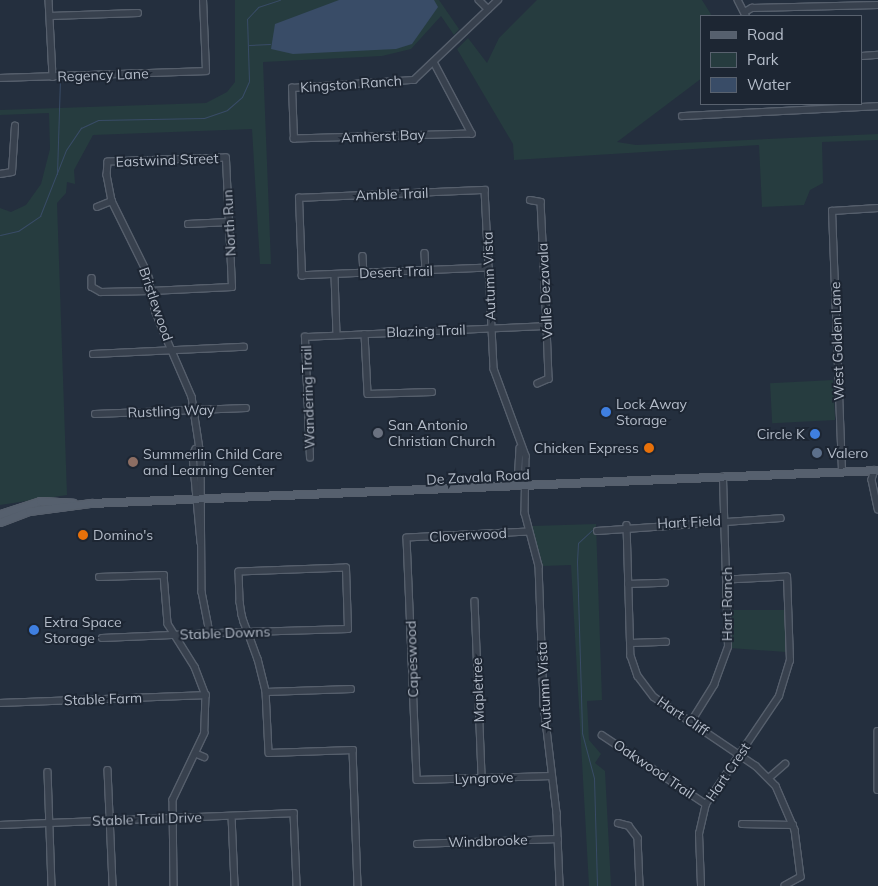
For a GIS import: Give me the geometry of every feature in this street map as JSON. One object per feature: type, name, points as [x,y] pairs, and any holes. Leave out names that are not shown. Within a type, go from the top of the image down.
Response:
[{"type":"main road","name":"De Zavala Road","points":[[0,522],[29,511],[79,504],[877,471]]},
{"type":"main road","name":"De Zavala Road","points":[[0,514],[40,501],[79,504]]},
{"type":"street","points":[[49,0],[52,77]]},
{"type":"street","name":"Regency Lane","points":[[0,78],[206,71],[203,0]]},
{"type":"street","points":[[479,0],[488,9]]},
{"type":"street","name":"Kingston Ranch","points":[[294,140],[292,88],[403,82],[435,64],[498,0]]},
{"type":"street","points":[[738,0],[745,14],[752,8],[862,1],[878,5]]},
{"type":"street","points":[[50,16],[138,13]]},
{"type":"street","points":[[863,56],[878,55]]},
{"type":"street","name":"Amherst Bay","points":[[294,140],[472,134],[435,64]]},
{"type":"street","points":[[751,105],[751,112]]},
{"type":"street","points":[[682,116],[878,106]]},
{"type":"street","points":[[0,174],[12,172],[15,126]]},
{"type":"street","name":"Eastwind Street","points":[[108,162],[226,158]]},
{"type":"street","name":"North Run","points":[[151,291],[232,287],[226,158]]},
{"type":"street","name":"Bristlewood","points":[[108,162],[112,201],[151,291],[194,410],[204,609],[210,634]]},
{"type":"street","name":"Amble Trail","points":[[302,276],[299,198],[485,190]]},
{"type":"street","name":"Autumn Vista","points":[[485,190],[491,328],[496,379],[520,448],[526,456],[523,487],[529,532],[538,566],[560,886]]},
{"type":"street","name":"Valle Dezavala","points":[[530,200],[541,202],[547,326],[549,379],[538,384]]},
{"type":"street","points":[[96,207],[112,201]]},
{"type":"street","name":"West Golden Lane","points":[[842,471],[832,211],[878,208]]},
{"type":"street","points":[[188,224],[229,222]]},
{"type":"street","points":[[425,253],[426,271]]},
{"type":"street","points":[[363,256],[364,273]]},
{"type":"street","name":"Desert Trail","points":[[302,276],[489,268]]},
{"type":"street","points":[[335,275],[338,335]]},
{"type":"street","points":[[92,278],[92,287],[101,292],[151,291]]},
{"type":"street","name":"Blazing Trail","points":[[305,336],[547,326]]},
{"type":"street","points":[[366,334],[368,394],[432,392]]},
{"type":"street","name":"Wandering Trail","points":[[305,336],[310,458]]},
{"type":"street","points":[[93,354],[244,347]]},
{"type":"street","name":"Rustling Way","points":[[95,414],[246,408]]},
{"type":"street","name":"Autumn Vista","points":[[520,448],[518,482],[523,487]]},
{"type":"street","points":[[877,471],[872,480],[878,509]]},
{"type":"street","name":"Hart Ranch","points":[[691,722],[724,660],[728,580],[723,477]]},
{"type":"street","name":"Hart Field","points":[[597,531],[626,525],[781,518]]},
{"type":"street","name":"Hart Cliff","points":[[626,525],[631,643],[635,669],[645,687],[691,722],[770,777],[793,824],[801,877],[784,886]]},
{"type":"street","name":"Cloverwood","points":[[407,538],[529,532]]},
{"type":"street","name":"Capeswood","points":[[407,538],[417,780]]},
{"type":"street","name":"Stable Downs","points":[[102,638],[348,629],[346,568],[239,572],[241,608],[248,632]]},
{"type":"street","points":[[99,577],[164,574],[166,614],[174,635],[196,667],[206,695],[206,724],[197,754],[174,794],[171,818],[174,886]]},
{"type":"street","name":"Hart Crest","points":[[701,886],[699,828],[706,804],[739,754],[782,697],[790,661],[787,577],[728,580]]},
{"type":"street","points":[[628,584],[665,582]]},
{"type":"street","name":"Mapletree","points":[[475,601],[482,778]]},
{"type":"street","points":[[248,632],[266,692],[269,753],[353,750],[358,886]]},
{"type":"street","points":[[631,643],[666,642]]},
{"type":"street","points":[[266,692],[351,689]]},
{"type":"street","name":"Stable Farm","points":[[0,703],[206,695]]},
{"type":"street","points":[[877,731],[878,790]]},
{"type":"street","name":"Oakwood Trail","points":[[602,735],[706,804]]},
{"type":"street","points":[[197,754],[204,757]]},
{"type":"street","points":[[770,777],[786,764]]},
{"type":"street","points":[[180,768],[187,771]]},
{"type":"street","points":[[108,770],[113,886]]},
{"type":"street","points":[[48,772],[52,886]]},
{"type":"street","name":"Lyngrove","points":[[417,780],[552,776]]},
{"type":"street","name":"Stable Trail Drive","points":[[0,825],[294,813],[297,886]]},
{"type":"street","points":[[232,816],[235,886]]},
{"type":"street","points":[[618,823],[629,826],[638,838],[640,886]]},
{"type":"street","points":[[742,824],[793,824]]},
{"type":"street","name":"Windbrooke","points":[[417,844],[558,838]]},
{"type":"green space","points":[[235,0],[439,0],[459,29],[454,35],[441,16],[411,49],[382,56],[263,62],[271,264],[260,264],[252,129],[93,135],[74,170],[75,184],[67,182],[66,193],[57,203],[67,495],[0,505],[0,208],[11,212],[26,205],[41,184],[50,149],[49,113],[0,115],[0,110],[206,103],[227,92],[235,82]]},
{"type":"green space","points":[[537,0],[702,0],[711,15],[700,15],[700,80],[617,142],[636,145],[878,134],[878,140],[822,142],[823,183],[810,190],[804,205],[762,207],[759,145],[514,160],[513,144],[457,49],[468,38],[487,63],[499,38]]},
{"type":"green space","points":[[833,380],[835,420],[772,423],[770,383]]},
{"type":"green space","points":[[596,524],[602,700],[587,701],[589,740],[601,754],[595,763],[605,771],[611,886],[589,886],[571,565],[543,566],[532,526]]},
{"type":"green space","points":[[732,610],[784,610],[786,652],[730,648]]},
{"type":"water","points":[[339,0],[434,0],[438,7],[412,44],[396,49],[293,54],[271,49],[275,24]]},
{"type":"waterway","points":[[0,235],[18,231],[40,216],[66,150],[81,128],[98,120],[204,118],[227,110],[242,97],[249,81],[247,19],[258,7],[280,0]]},
{"type":"waterway","points":[[249,45],[270,44]]},
{"type":"waterway","points":[[57,174],[60,80]]},
{"type":"waterway","points":[[592,530],[578,543],[577,561],[582,733],[594,778],[597,886]]},
{"type":"place","name":"Lock Away Storage","points":[[606,412]]},
{"type":"place","name":"San Antonio Christian Church","points":[[378,433]]},
{"type":"place","name":"Circle K","points":[[815,434]]},
{"type":"place","name":"Chicken Express","points":[[649,448]]},
{"type":"place","name":"Valero","points":[[817,453]]},
{"type":"place","name":"Summerlin Child Care and Learning Center","points":[[133,462]]},
{"type":"place","name":"Domino's","points":[[83,535]]},
{"type":"place","name":"Extra Space Storage","points":[[34,630]]}]
